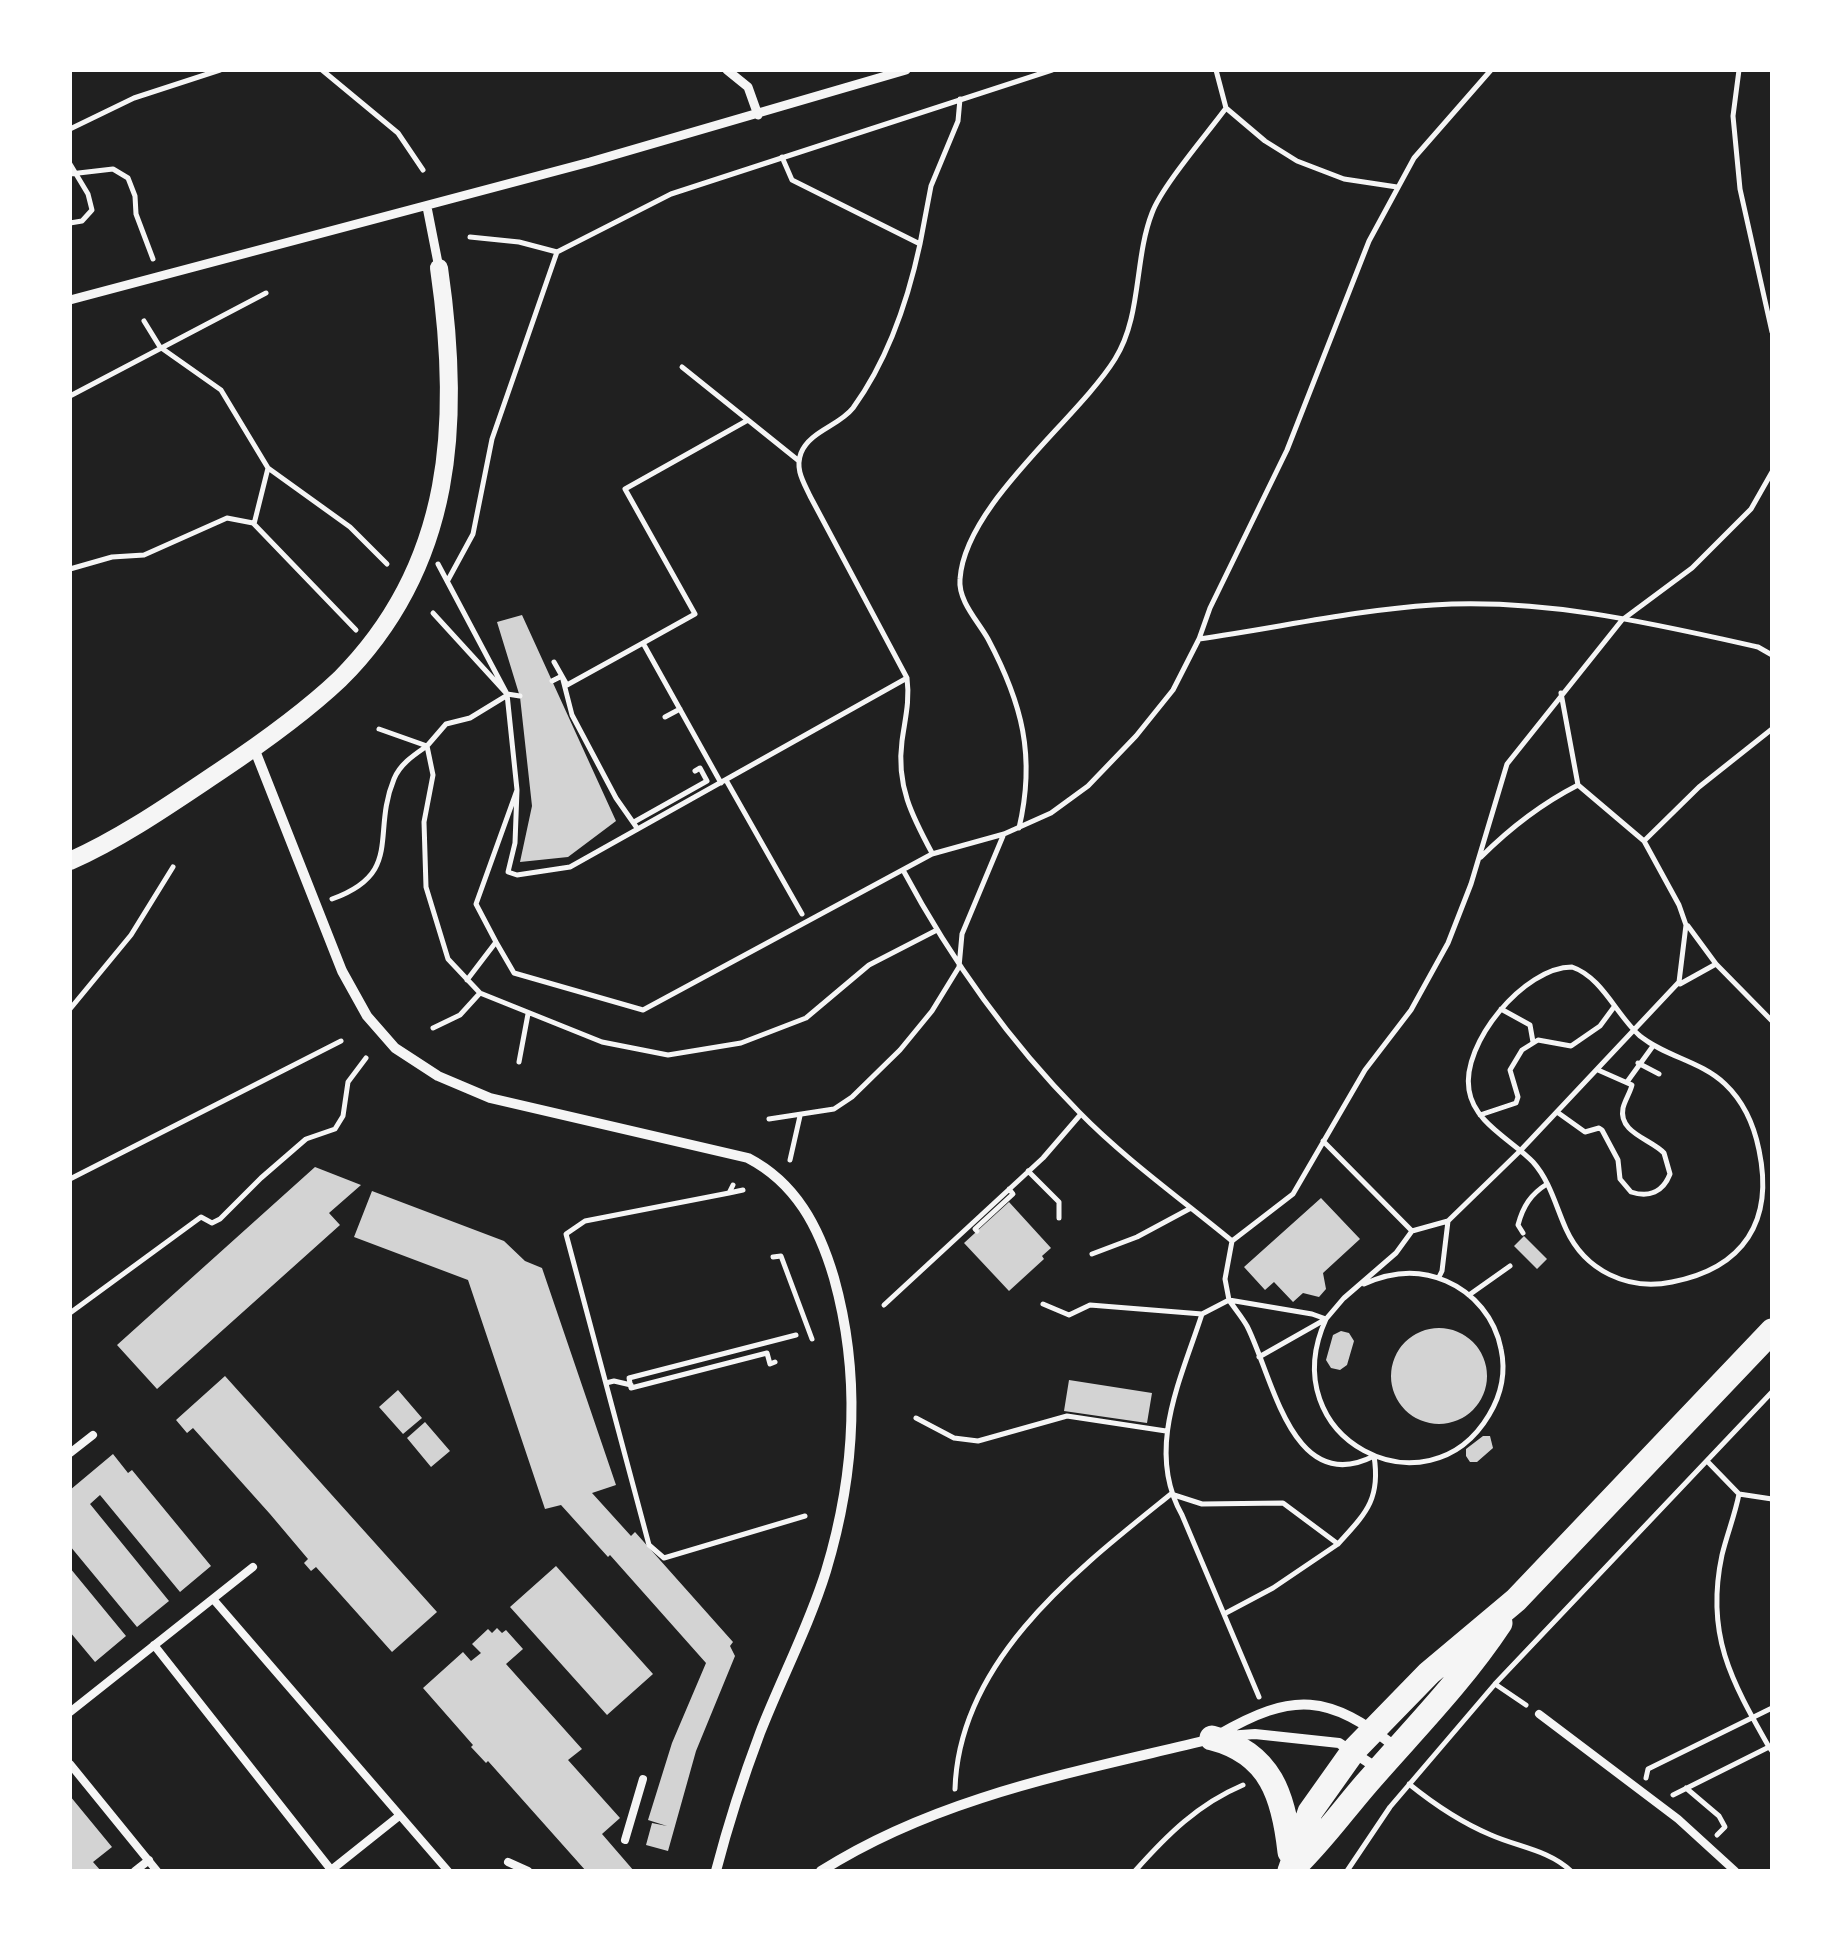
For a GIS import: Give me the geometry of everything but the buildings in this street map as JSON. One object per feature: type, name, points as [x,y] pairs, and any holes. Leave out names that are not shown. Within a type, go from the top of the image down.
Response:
[{"type":"main road","points":[[1290,1871],[1310,1812],[1354,1750],[1428,1673],[1516,1600],[1772,1330]]},
{"type":"main road","points":[[1290,1871],[1317,1846],[1474,1664],[1516,1600]]},
{"type":"main road","points":[[1212,1738],[1240,1748],[1270,1776],[1285,1819],[1290,1871]]},
{"type":"street","points":[[727,70],[748,88],[758,115]]},
{"type":"street","points":[[70,300],[427,207],[906,70]]},
{"type":"street","points":[[70,861],[254,748],[320,696],[369,644],[416,569],[440,500],[450,433],[439,268],[427,207]]},
{"type":"street","points":[[254,748],[314,905],[360,1006],[388,1040],[412,1061],[490,1098],[748,1158],[791,1189],[813,1222],[831,1269],[846,1328],[852,1389],[847,1481],[825,1574],[760,1734],[716,1871]]},
{"type":"street","points":[[1212,1738],[1265,1712],[1303,1704],[1323,1705],[1337,1708],[1398,1748]]},
{"type":"street","points":[[821,1871],[885,1834],[954,1805],[1212,1738],[1255,1734],[1339,1742],[1379,1770]]},
{"type":"lane","points":[[70,1453],[94,1435]]},
{"type":"lane","points":[[70,1712],[253,1567]]},
{"type":"lane","points":[[213,1598],[448,1871]]},
{"type":"lane","points":[[154,1645],[331,1870],[399,1816]]},
{"type":"lane","points":[[1538,1714],[1658,1803],[1734,1871]]},
{"type":"lane","points":[[70,1764],[157,1871]]},
{"type":"lane","points":[[625,1840],[643,1779]]},
{"type":"lane","points":[[136,1871],[149,1860]]},
{"type":"lane","points":[[510,1871],[508,1862],[528,1871]]},
{"type":"path","points":[[70,129],[134,98],[220,70]]},
{"type":"path","points":[[322,70],[398,133],[423,170]]},
{"type":"path","points":[[470,237],[519,242],[557,252],[670,194],[1052,70]]},
{"type":"path","points":[[1216,70],[1226,108],[1265,141],[1297,161],[1344,179],[1398,188]]},
{"type":"path","points":[[517,790],[476,904],[496,942],[514,973],[644,1010],[932,854],[1004,834],[1051,813],[1100,774],[1173,690],[1287,450],[1369,241],[1414,158],[1490,70]]},
{"type":"path","points":[[1740,70],[1733,116],[1740,189],[1772,332]]},
{"type":"path","points":[[932,854],[909,812],[900,774],[902,735],[909,706],[907,678],[804,485],[798,461],[806,443],[850,411],[873,374],[912,283],[931,186],[958,122],[960,98]]},
{"type":"path","points":[[1019,828],[1026,796],[1025,731],[1013,694],[959,583],[964,558],[977,530],[1007,486],[1116,358],[1134,307],[1140,252],[1153,208],[1226,108]]},
{"type":"path","points":[[782,157],[792,180],[920,244]]},
{"type":"path","points":[[70,164],[88,194],[92,210],[82,221],[70,223]]},
{"type":"path","points":[[74,175],[113,169],[128,178],[136,196],[136,214],[160,276]]},
{"type":"path","points":[[557,252],[492,439],[473,534],[446,578],[507,694],[517,790],[515,843],[508,872],[570,867],[907,678]]},
{"type":"path","points":[[70,396],[266,293]]},
{"type":"path","points":[[144,321],[160,347],[220,390],[268,468],[350,528],[386,564]]},
{"type":"path","points":[[682,368],[798,461]]},
{"type":"path","points":[[554,662],[567,686],[695,614],[624,489],[748,420]]},
{"type":"path","points":[[254,524],[268,468]]},
{"type":"path","points":[[1374,1456],[1356,1466],[1327,1464],[1306,1450],[1278,1406],[1246,1326],[1229,1300],[1225,1279],[1232,1241],[1293,1194],[1365,1070],[1411,1010],[1448,944],[1507,764],[1622,620],[1692,568],[1752,509],[1772,472]]},
{"type":"path","points":[[70,569],[112,557],[144,555],[227,518],[254,524],[369,644]]},
{"type":"path","points":[[1199,639],[1434,605],[1591,612],[1758,647],[1772,655]]},
{"type":"path","points":[[433,613],[507,694],[520,696]]},
{"type":"path","points":[[643,644],[654,669],[802,914]]},
{"type":"path","points":[[552,681],[562,676]]},
{"type":"path","points":[[562,676],[600,777],[638,829]]},
{"type":"path","points":[[1561,693],[1578,785],[1644,840],[1670,885],[1686,924],[1716,964],[1772,1021]]},
{"type":"path","points":[[314,905],[359,889],[382,857],[385,813],[394,776],[407,760],[446,724],[470,718],[507,694]]},
{"type":"path","points":[[665,717],[680,709]]},
{"type":"path","points":[[379,729],[426,746]]},
{"type":"path","points":[[1644,840],[1714,774],[1772,729]]},
{"type":"path","points":[[426,746],[433,775],[424,822],[426,886],[448,959],[480,993],[602,1042],[668,1055],[741,1043],[806,1018],[868,965],[935,931]]},
{"type":"path","points":[[693,758],[704,751]]},
{"type":"path","points":[[596,760],[604,756]]},
{"type":"path","points":[[634,822],[707,781],[700,768],[695,771]]},
{"type":"path","points":[[1479,859],[1515,824],[1548,800],[1578,785]]},
{"type":"path","points":[[768,1119],[834,1109],[852,1097],[932,1011],[959,966],[962,934],[1004,834]]},
{"type":"path","points":[[70,1009],[131,935],[173,868]]},
{"type":"path","points":[[903,870],[935,931],[1026,1054],[1081,1114],[1232,1241]]},
{"type":"path","points":[[1677,985],[1686,924]]},
{"type":"path","points":[[467,980],[496,942]]},
{"type":"path","points":[[1344,1298],[1389,1275],[1415,1273],[1438,1278],[1469,1295],[1486,1313],[1500,1347],[1503,1372],[1493,1410],[1472,1437],[1446,1454],[1411,1462],[1374,1456],[1342,1435],[1320,1403],[1313,1367],[1326,1319],[1344,1298],[1396,1253],[1412,1231],[1448,1221],[1558,1112],[1677,985],[1716,964]]},
{"type":"path","points":[[1560,967],[1582,972],[1614,1007],[1653,1046],[1712,1074],[1728,1087],[1748,1114],[1759,1149],[1764,1199],[1749,1237],[1726,1258],[1693,1276],[1659,1284],[1626,1282],[1603,1272],[1582,1254],[1567,1232],[1547,1183],[1520,1151],[1480,1115],[1468,1088],[1470,1070],[1501,1009],[1531,981],[1560,967]]},
{"type":"path","points":[[433,1028],[460,1015],[480,993]]},
{"type":"path","points":[[1480,1115],[1516,1103],[1518,1097],[1510,1070],[1517,1056],[1532,1042],[1544,1040],[1572,1046],[1604,1022],[1614,1007]]},
{"type":"path","points":[[1501,1009],[1530,1025],[1532,1042]]},
{"type":"path","points":[[519,1062],[528,1014]]},
{"type":"path","points":[[70,1179],[341,1041]]},
{"type":"path","points":[[1627,1082],[1653,1046]]},
{"type":"path","points":[[70,1313],[201,1217],[212,1223],[220,1219],[306,1139],[334,1129],[343,1116],[348,1082],[366,1058]]},
{"type":"path","points":[[1638,1063],[1660,1074]]},
{"type":"path","points":[[1558,1112],[1585,1132],[1602,1130],[1618,1160],[1619,1177],[1626,1189],[1635,1194],[1654,1193],[1668,1179],[1669,1164],[1661,1149],[1626,1125],[1623,1111],[1632,1088],[1598,1070]]},
{"type":"path","points":[[884,1305],[1009,1189],[1081,1114]]},
{"type":"path","points":[[790,1160],[800,1116]]},
{"type":"path","points":[[1323,1141],[1412,1231]]},
{"type":"path","points":[[1028,1170],[1059,1202],[1059,1218]]},
{"type":"path","points":[[1524,1234],[1518,1225],[1522,1213],[1530,1198],[1547,1183]]},
{"type":"path","points":[[730,1193],[733,1185]]},
{"type":"path","points":[[977,1231],[1013,1194],[1009,1189]]},
{"type":"path","points":[[743,1190],[585,1221],[566,1234],[649,1544],[664,1558],[805,1516]]},
{"type":"path","points":[[1092,1254],[1137,1237],[1191,1208]]},
{"type":"path","points":[[1438,1278],[1448,1221]]},
{"type":"path","points":[[774,1257],[780,1256],[812,1339]]},
{"type":"path","points":[[1469,1295],[1510,1266]]},
{"type":"path","points":[[1043,1304],[1069,1315],[1090,1304],[1202,1314],[1229,1300],[1326,1319]]},
{"type":"path","points":[[1202,1314],[1166,1430],[1170,1494],[1182,1514],[1265,1712]]},
{"type":"path","points":[[1258,1358],[1326,1319]]},
{"type":"path","points":[[630,1385],[629,1378],[796,1335]]},
{"type":"path","points":[[606,1383],[614,1381],[630,1388],[767,1353],[770,1364],[775,1362]]},
{"type":"path","points":[[1347,1871],[1409,1784],[1495,1684],[1772,1392]]},
{"type":"path","points":[[916,1418],[954,1438],[978,1441],[1068,1416],[1166,1430]]},
{"type":"path","points":[[1224,1614],[1273,1588],[1338,1544],[1370,1508],[1378,1478],[1374,1456]]},
{"type":"path","points":[[1706,1461],[1739,1494],[1772,1498]]},
{"type":"path","points":[[1170,1494],[1202,1504],[1283,1503],[1338,1544]]},
{"type":"path","points":[[954,1805],[956,1760],[965,1722],[981,1689],[1015,1641],[1079,1568],[1170,1494]]},
{"type":"path","points":[[1658,1803],[1771,1748],[1722,1655],[1715,1605],[1722,1553],[1739,1494]]},
{"type":"path","points":[[1495,1684],[1538,1714]]},
{"type":"path","points":[[1644,1792],[1648,1768],[1772,1708]]},
{"type":"path","points":[[1135,1871],[1169,1834],[1214,1799],[1270,1776]]},
{"type":"path","points":[[1409,1784],[1456,1819],[1549,1855],[1571,1871]]},
{"type":"path","points":[[1686,1788],[1719,1816],[1725,1827],[1708,1845]]},
{"type":"shaded area","points":[[70,70],[1772,70],[1772,1871],[70,1871]]}]
